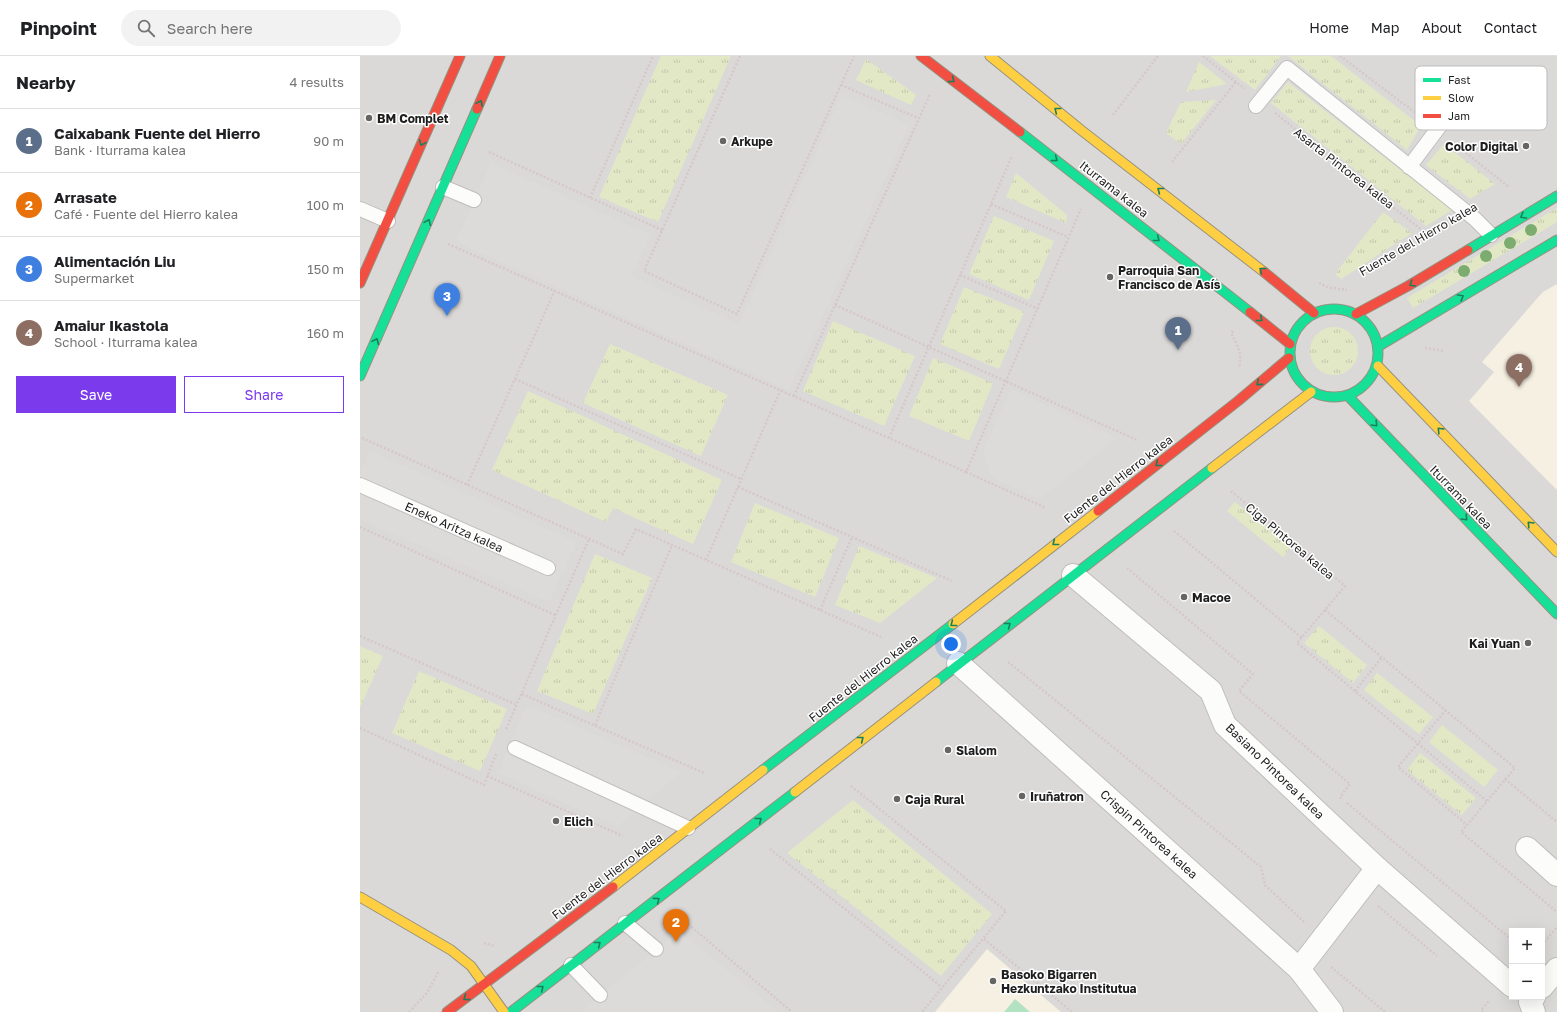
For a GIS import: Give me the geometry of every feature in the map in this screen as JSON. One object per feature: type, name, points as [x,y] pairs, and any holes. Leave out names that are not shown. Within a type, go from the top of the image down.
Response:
[{"type":"main road","points":[[360,283],[460,56]]},
{"type":"main road","points":[[360,376],[500,56]]},
{"type":"main road","name":"Iturrama kalea","points":[[921,56],[1091,186],[1290,344]]},
{"type":"main road","points":[[990,56],[1094,140],[1154,184],[1314,313]]},
{"type":"main road","points":[[1356,314],[1408,286],[1557,196]]},
{"type":"main road","points":[[1379,346],[1557,240]]},
{"type":"main road","points":[[1330,308],[1356,314],[1370,326],[1379,346],[1378,366],[1372,378],[1348,396],[1331,398],[1311,392],[1292,370],[1289,358],[1290,344],[1298,325],[1314,313],[1330,308]]},
{"type":"main road","name":"Fuente del Hierro kalea","points":[[447,1012],[663,850],[688,828],[1105,506],[1238,401],[1289,358]]},
{"type":"main road","points":[[1378,366],[1557,552]]},
{"type":"main road","points":[[511,1012],[625,923],[685,879],[958,663],[1311,392]]},
{"type":"main road","name":"Iturrama kalea","points":[[1348,396],[1557,614]]},
{"type":"main road","points":[[360,897],[451,950],[470,966],[485,984],[504,1012]]},
{"type":"street","name":"Basiano Pintorea kalea","points":[[1073,574],[1211,691],[1225,725],[1377,868],[1509,983]]},
{"type":"street","name":"Crispin Pintorea kalea","points":[[958,663],[1299,969],[1332,1012]]},
{"type":"street","points":[[1527,848],[1557,875]]},
{"type":"street","points":[[1299,969],[1377,868]]},
{"type":"street","points":[[1545,984],[1557,970]]},
{"type":"lane","points":[[1258,103],[1287,68],[1475,219],[1491,235]]},
{"type":"lane","points":[[1409,167],[1437,130]]},
{"type":"lane","points":[[443,187],[474,200]]},
{"type":"lane","points":[[360,209],[388,221]]},
{"type":"lane","name":"Eneko Aritza kalea","points":[[360,486],[548,568]]},
{"type":"lane","points":[[515,748],[688,828]]},
{"type":"lane","points":[[625,923],[656,949]]},
{"type":"lane","points":[[571,965],[600,995]]},
{"type":"path","points":[[590,198],[653,56]]},
{"type":"path","points":[[740,56],[644,271],[737,314],[854,56]]},
{"type":"path","points":[[1113,115],[1158,56]]},
{"type":"path","name":"Asarta Pintorea kalea","points":[[1203,56],[1236,82],[1258,103],[1428,235]]},
{"type":"path","points":[[1172,162],[1236,82]]},
{"type":"path","points":[[841,85],[918,118]]},
{"type":"path","points":[[794,396],[931,90]]},
{"type":"path","points":[[489,152],[662,230]]},
{"type":"path","points":[[889,438],[1013,154]]},
{"type":"path","points":[[991,204],[1068,237]]},
{"type":"path","points":[[966,472],[1081,208]]},
{"type":"path","points":[[448,244],[1046,508]]},
{"type":"path","points":[[960,275],[1038,309]]},
{"type":"path","name":"Fuente del Hierro kalea","points":[[1312,280],[1327,287],[1339,290],[1353,289]]},
{"type":"path","points":[[467,485],[555,290]]},
{"type":"path","points":[[835,305],[1137,440]]},
{"type":"path","points":[[515,380],[741,479]]},
{"type":"path","points":[[706,560],[780,391]]},
{"type":"path","points":[[362,438],[624,554],[636,529],[881,638]]},
{"type":"path","points":[[738,487],[952,581]]},
{"type":"path","name":"Ciga Pintorea kalea","points":[[1231,491],[1345,586],[1302,638]]},
{"type":"path","points":[[360,527],[555,615]]},
{"type":"path","points":[[1174,531],[1302,638],[1297,643],[1487,801]]},
{"type":"path","points":[[820,610],[852,537]]},
{"type":"path","points":[[505,733],[589,539]]},
{"type":"path","points":[[595,725],[672,545]]},
{"type":"path","points":[[1127,568],[1253,674],[1239,691],[1350,784],[1340,797],[1509,938]]},
{"type":"path","points":[[1325,610],[1515,768],[1461,832],[1557,912]]},
{"type":"path","points":[[360,636],[517,705]]},
{"type":"path","points":[[1355,691],[1382,657]]},
{"type":"path","points":[[1008,662],[1261,867],[1265,885],[1307,924]]},
{"type":"path","points":[[522,694],[704,773]]},
{"type":"path","points":[[1446,710],[1398,767],[1467,825]]},
{"type":"path","points":[[360,728],[484,785],[499,748]]},
{"type":"path","points":[[487,776],[623,836]]},
{"type":"path","points":[[1505,779],[1557,822]]},
{"type":"path","points":[[851,786],[1006,911],[922,1012]]},
{"type":"path","points":[[770,849],[942,987]]},
{"type":"path","points":[[1375,904],[1442,960]]},
{"type":"path","points":[[682,919],[792,1012]]},
{"type":"path","points":[[1545,941],[1557,927]]},
{"type":"path","points":[[984,939],[1072,1012]]},
{"type":"path","points":[[1327,963],[1385,1012]]},
{"type":"path","points":[[409,1012],[427,993],[440,970]]},
{"type":"path","points":[[1483,1012],[1481,1010],[1490,1000],[1484,995]]},
{"type":"shaded area","points":[[360,56],[1557,56],[1557,1012],[360,1012]]},
{"type":"shaded area","points":[[842,95],[909,125],[789,390],[456,242],[491,163],[650,235],[631,276],[739,324]]},
{"type":"shaded area","points":[[1557,284],[1557,490],[1469,401],[1494,372],[1482,362],[1543,292]]},
{"type":"shaded area","points":[[1011,389],[1117,438],[1040,499],[993,478],[983,452]]},
{"type":"shaded area","points":[[370,451],[576,542],[549,602],[360,519],[360,473]]},
{"type":"shaded area","points":[[527,705],[681,772],[618,826],[498,773]]},
{"type":"shaded area","points":[[679,931],[778,1012],[580,1012]]},
{"type":"shaded area","name":"Basoko Bigarren Hezkuntzako Institutua","points":[[987,949],[1061,1012],[935,1012]]},
{"type":"green space","points":[[661,56],[731,56],[658,222],[599,197]]},
{"type":"green space","points":[[1210,56],[1281,56],[1255,90]]},
{"type":"green space","points":[[1288,56],[1331,56],[1415,121],[1415,130],[1419,130],[1407,150]]},
{"type":"green space","points":[[866,59],[916,95],[911,105],[856,80]]},
{"type":"green space","points":[[1199,62],[1227,84],[1186,92]]},
{"type":"green space","points":[[1288,82],[1452,210],[1426,226],[1271,103]]},
{"type":"green space","points":[[1216,100],[1181,144],[1166,133],[1181,102]]},
{"type":"green space","points":[[1444,144],[1495,184],[1470,199],[1426,165]]},
{"type":"green space","points":[[1016,173],[1067,215],[1066,223],[1006,197]]},
{"type":"green space","points":[[1557,208],[1557,222],[1413,308],[1407,298]]},
{"type":"green space","points":[[1383,212],[1412,233],[1341,279],[1335,274]]},
{"type":"green space","points":[[994,216],[1054,241],[1029,300],[969,274]]},
{"type":"green space","points":[[964,287],[1024,312],[999,369],[940,344]]},
{"type":"green space","points":[[833,321],[915,356],[884,426],[803,391]]},
{"type":"green space","points":[[1329,327],[1339,327],[1351,334],[1358,346],[1358,356],[1351,368],[1339,375],[1329,375],[1321,371],[1314,364],[1310,356],[1310,346],[1314,338],[1321,331]]},
{"type":"green space","points":[[610,344],[728,395],[701,456],[583,403]]},
{"type":"green space","points":[[933,358],[993,383],[969,441],[909,416]]},
{"type":"green space","points":[[528,391],[722,480],[693,544],[613,508],[606,522],[492,470]]},
{"type":"green space","points":[[1235,502],[1291,547],[1283,557],[1227,511]]},
{"type":"green space","points":[[755,503],[839,538],[815,597],[731,562]]},
{"type":"green space","points":[[859,546],[937,578],[880,623],[835,605]]},
{"type":"green space","points":[[595,554],[652,578],[593,714],[537,691]]},
{"type":"green space","points":[[1319,626],[1367,665],[1353,683],[1304,643]]},
{"type":"green space","points":[[360,646],[383,656],[360,708]]},
{"type":"green space","points":[[419,671],[507,709],[480,771],[392,733]]},
{"type":"green space","points":[[1377,673],[1433,717],[1419,734],[1364,690]]},
{"type":"green space","points":[[1442,725],[1498,770],[1484,787],[1429,742]]},
{"type":"green space","points":[[1420,753],[1476,798],[1462,815],[1407,770]]},
{"type":"green space","points":[[853,800],[992,914],[941,976],[787,853]]},
{"type":"green space","points":[[1015,999],[1030,1012],[1004,1012]]},
{"type":"traffic: fast","points":[[360,376],[477,109]]},
{"type":"traffic: fast","points":[[1020,132],[1250,312]]},
{"type":"traffic: fast","points":[[1468,250],[1557,196]]},
{"type":"traffic: fast","points":[[1379,346],[1557,240]]},
{"type":"traffic: fast","points":[[1325,309],[1343,309],[1359,316],[1371,328],[1378,344],[1378,353],[1378,362],[1371,378],[1359,390],[1343,397],[1325,397],[1309,390],[1297,378],[1290,362],[1290,344],[1297,328],[1309,316],[1325,309]]},
{"type":"traffic: fast","points":[[1348,396],[1557,614]]},
{"type":"traffic: fast","points":[[936,682],[1212,468]]},
{"type":"traffic: fast","points":[[763,770],[953,624]]},
{"type":"traffic: fast","points":[[511,1012],[795,792]]},
{"type":"traffic: slow","points":[[990,56],[1081,130],[1264,272]]},
{"type":"traffic: slow","points":[[1378,366],[1557,552]]},
{"type":"traffic: slow","points":[[1212,468],[1311,392]]},
{"type":"traffic: slow","points":[[953,624],[1098,511]]},
{"type":"traffic: slow","points":[[795,792],[936,682]]},
{"type":"traffic: slow","points":[[613,887],[763,770]]},
{"type":"traffic: slow","points":[[360,897],[451,950],[471,966],[504,1012]]},
{"type":"traffic: jam","points":[[360,283],[460,56]]},
{"type":"traffic: jam","points":[[477,109],[500,56]]},
{"type":"traffic: jam","points":[[921,56],[1020,132]]},
{"type":"traffic: jam","points":[[1356,314],[1408,286],[1468,250]]},
{"type":"traffic: jam","points":[[1264,272],[1314,313]]},
{"type":"traffic: jam","points":[[1250,312],[1290,344]]},
{"type":"traffic: jam","points":[[1098,511],[1238,401],[1289,358]]},
{"type":"traffic: jam","points":[[447,1012],[613,887]]},
{"type":"place","name":"BM Complet","points":[[369,118]]},
{"type":"place","name":"Arkupe","points":[[723,141]]},
{"type":"place","name":"Color Digital","points":[[1526,146]]},
{"type":"place","name":"Parroquia San Francisco de Asís","points":[[1110,277]]},
{"type":"place","name":"Alimentación Liu","points":[[447,316]]},
{"type":"place","name":"Caixabank Fuente del Hierro","points":[[1178,350]]},
{"type":"place","name":"Amaiur Ikastola","points":[[1519,387]]},
{"type":"place","name":"Macoe","points":[[1184,597]]},
{"type":"place","name":"Kai Yuan","points":[[1528,643]]},
{"type":"place","name":"Slalom","points":[[948,750]]},
{"type":"place","name":"Iruñatron","points":[[1022,796]]},
{"type":"place","name":"Caja Rural","points":[[897,799]]},
{"type":"place","name":"Elich","points":[[556,821]]},
{"type":"place","name":"Arrasate","points":[[676,942]]},
{"type":"place","name":"Basoko Bigarren Hezkuntzako Institutua","points":[[993,981]]}]
